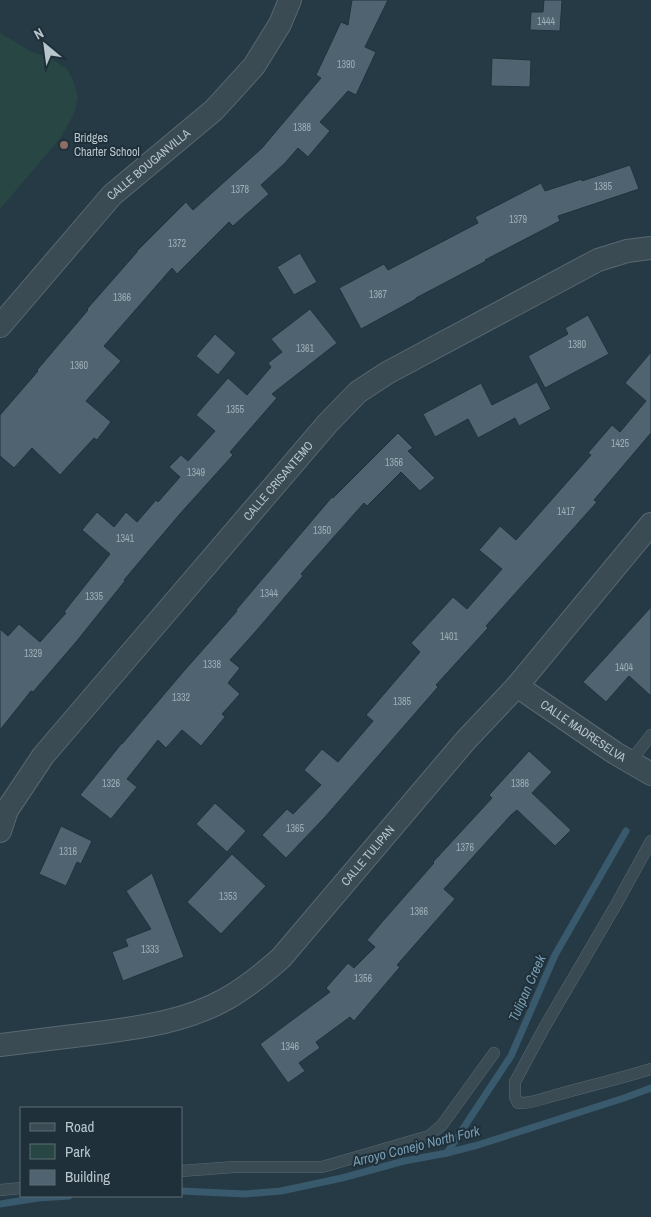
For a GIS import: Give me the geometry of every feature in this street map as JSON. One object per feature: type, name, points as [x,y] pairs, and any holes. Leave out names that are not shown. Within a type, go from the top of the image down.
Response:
[{"type":"street","name":"CALLE BOUGANVILLA","points":[[0,326],[112,195],[214,110],[254,66],[280,24],[290,0]]},
{"type":"street","name":"CALLE CRISANTEMO","points":[[0,831],[7,810],[43,756],[327,424],[358,392],[387,373],[598,260],[627,251],[651,248]]},
{"type":"street","name":"CALLE TULIPAN","points":[[0,1045],[147,1026],[182,1018],[205,1010],[226,999],[266,971],[281,958],[466,740],[517,686],[651,524]]},
{"type":"street","name":"CALLE MADRESELVA","points":[[517,686],[615,753],[651,774]]},
{"type":"lane","points":[[630,762],[651,735]]},
{"type":"lane","points":[[651,842],[515,1082],[515,1097],[518,1103],[527,1104],[651,1069]]},
{"type":"lane","points":[[182,1171],[234,1167],[322,1167],[429,1136],[442,1125],[494,1052]]},
{"type":"lane","points":[[0,1190],[20,1188]]},
{"type":"green space","points":[[0,33],[30,51],[50,58],[67,69],[73,80],[78,97],[74,114],[61,137],[0,209]]},
{"type":"building","points":[[352,0],[388,0],[365,47],[376,52],[356,95],[348,91],[320,122],[330,131],[308,157],[298,148],[261,185],[269,194],[233,226],[229,222],[177,274],[172,268],[104,346],[121,361],[86,401],[111,422],[97,440],[94,438],[60,475],[32,448],[14,468],[0,456],[0,415],[137,251],[186,202],[193,210],[262,148],[321,78],[316,75],[341,22],[348,25]]},
{"type":"building","points":[[544,0],[562,0],[560,31],[530,30],[531,12],[543,12]]},
{"type":"building","points":[[492,58],[531,60],[530,87],[491,86]]},
{"type":"building","points":[[630,165],[639,189],[558,216],[560,221],[361,329],[339,288],[384,264],[388,270],[478,223],[475,217],[541,183],[545,191]]},
{"type":"building","points":[[300,253],[317,282],[294,295],[277,267]]},
{"type":"building","points":[[310,309],[337,343],[272,394],[277,398],[230,452],[233,455],[179,515],[124,580],[76,642],[33,692],[31,691],[0,730],[0,629],[8,636],[19,624],[40,642],[66,613],[64,612],[110,554],[82,530],[97,512],[114,527],[126,512],[137,522],[156,500],[158,502],[180,477],[169,467],[181,455],[188,461],[215,431],[196,415],[228,378],[247,395],[271,367],[268,363],[282,352],[271,339]]},
{"type":"building","points":[[588,315],[609,354],[545,388],[528,356],[568,334],[565,328]]},
{"type":"building","points":[[215,334],[236,353],[218,375],[196,356]]},
{"type":"building","points":[[651,352],[651,433],[594,500],[597,502],[486,626],[488,628],[436,685],[438,687],[325,817],[286,858],[262,835],[287,809],[293,814],[321,785],[304,770],[322,749],[338,762],[373,721],[366,715],[420,652],[411,643],[453,597],[467,609],[502,569],[479,550],[500,526],[516,540],[591,455],[588,453],[612,425],[620,432],[646,401],[625,383]]},
{"type":"building","points":[[537,382],[551,409],[519,426],[515,418],[478,438],[468,419],[435,437],[423,414],[481,383],[492,405]]},
{"type":"building","points":[[398,433],[413,448],[408,451],[435,478],[420,491],[401,472],[367,506],[364,503],[301,574],[303,576],[230,660],[240,668],[228,683],[240,694],[222,714],[225,717],[201,746],[182,730],[166,748],[158,740],[127,779],[137,787],[111,819],[80,795],[122,743],[237,611],[332,497]]},
{"type":"building","points":[[651,607],[651,696],[629,676],[606,702],[583,682]]},
{"type":"building","points":[[529,751],[552,772],[532,793],[571,830],[555,846],[517,810],[511,815],[444,889],[455,899],[397,965],[400,967],[354,1021],[350,1017],[316,1042],[320,1048],[299,1063],[305,1071],[288,1083],[260,1044],[330,992],[326,988],[348,963],[354,968],[375,947],[367,940],[433,862],[492,798],[489,795]]},
{"type":"building","points":[[215,803],[246,831],[227,852],[196,824]]},
{"type":"building","points":[[61,826],[92,841],[81,864],[77,862],[66,886],[39,874]]},
{"type":"building","points":[[232,854],[266,886],[221,934],[187,902]]},
{"type":"building","points":[[152,873],[184,957],[123,981],[112,952],[128,946],[125,939],[151,929],[126,891]]},
{"type":"waterway","name":"Tulipan Creek","points":[[447,1153],[511,1056],[555,955],[626,831]]},
{"type":"waterway","name":"Arroyo Conejo North Fork","points":[[182,1191],[245,1194],[281,1191],[342,1178],[404,1161],[478,1145],[651,1088]]},
{"type":"waterway","name":"Arroyo Conejo North Fork","points":[[0,1204],[54,1197]]},
{"type":"place","name":"Bridges Charter School","points":[[64,145]]}]
